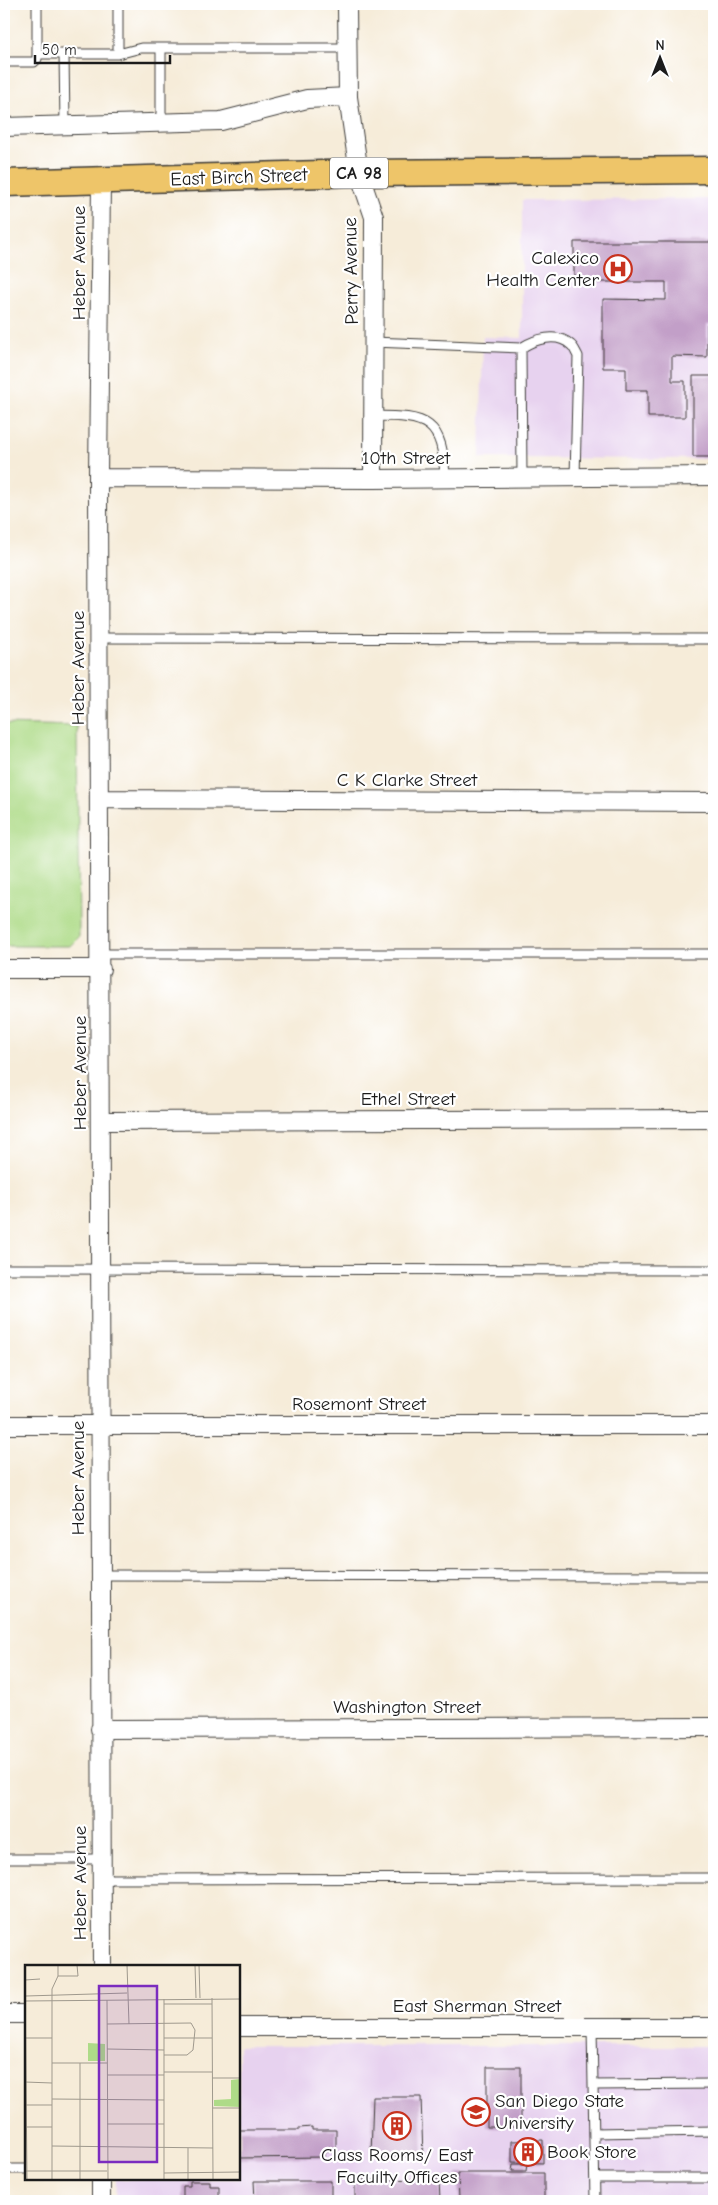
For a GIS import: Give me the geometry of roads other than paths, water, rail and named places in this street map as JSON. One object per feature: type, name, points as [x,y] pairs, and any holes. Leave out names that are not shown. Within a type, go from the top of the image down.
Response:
[{"type":"main road","name":"East Birch Street","points":[[4,183],[359,173],[714,170]]},
{"type":"street","name":"Perry Avenue","points":[[347,4],[348,97],[359,173],[374,217],[373,479]]},
{"type":"street","points":[[4,127],[221,121],[306,99],[348,97]]},
{"type":"street","name":"Heber Avenue","points":[[101,180],[98,478],[101,1121],[99,1425],[102,1965]]},
{"type":"street","name":"10th Street","points":[[98,478],[445,479],[714,476]]},
{"type":"street","name":"C K Clarke Street","points":[[99,799],[714,802]]},
{"type":"street","points":[[4,969],[100,961]]},
{"type":"street","name":"Ethel Street","points":[[101,1121],[714,1118]]},
{"type":"street","name":"Rosemont Street","points":[[4,1425],[714,1425]]},
{"type":"street","name":"Washington Street","points":[[100,1729],[714,1727]]},
{"type":"street","points":[[4,2014],[25,2014]]},
{"type":"street","name":"East Sherman Street","points":[[240,2027],[714,2027]]},
{"type":"street","points":[[100,2180],[101,2201]]},
{"type":"lane","points":[[4,62],[34,62],[38,54],[37,4]]},
{"type":"lane","points":[[118,4],[118,54]]},
{"type":"lane","points":[[38,54],[118,54],[141,48],[347,48]]},
{"type":"lane","points":[[161,49],[161,123]]},
{"type":"lane","points":[[64,54],[65,125]]},
{"type":"lane","points":[[373,342],[521,348],[532,341],[553,338],[571,345],[578,356],[575,478]]},
{"type":"lane","points":[[521,348],[522,478]]},
{"type":"lane","points":[[373,416],[417,418],[429,426],[440,438],[444,453],[445,479]]},
{"type":"lane","points":[[99,638],[714,639]]},
{"type":"lane","points":[[100,961],[714,954]]},
{"type":"lane","points":[[4,1269],[714,1270]]},
{"type":"lane","points":[[100,1575],[714,1576]]},
{"type":"lane","points":[[4,1859],[101,1859]]},
{"type":"lane","points":[[101,1879],[714,1878]]},
{"type":"lane","points":[[592,2027],[595,2201]]},
{"type":"lane","points":[[593,2086],[714,2084]]},
{"type":"lane","points":[[594,2133],[714,2131]]},
{"type":"lane","points":[[4,2169],[25,2169]]},
{"type":"lane","points":[[595,2178],[714,2178]]},
{"type":"place","name":"Calexico Health Center","points":[[618,269]]},
{"type":"place","name":"San Diego State University","points":[[476,2112]]},
{"type":"place","name":"Class Rooms/ East Facuilty Offices","points":[[397,2126]]},
{"type":"place","name":"Book Store","points":[[528,2152]]}]
